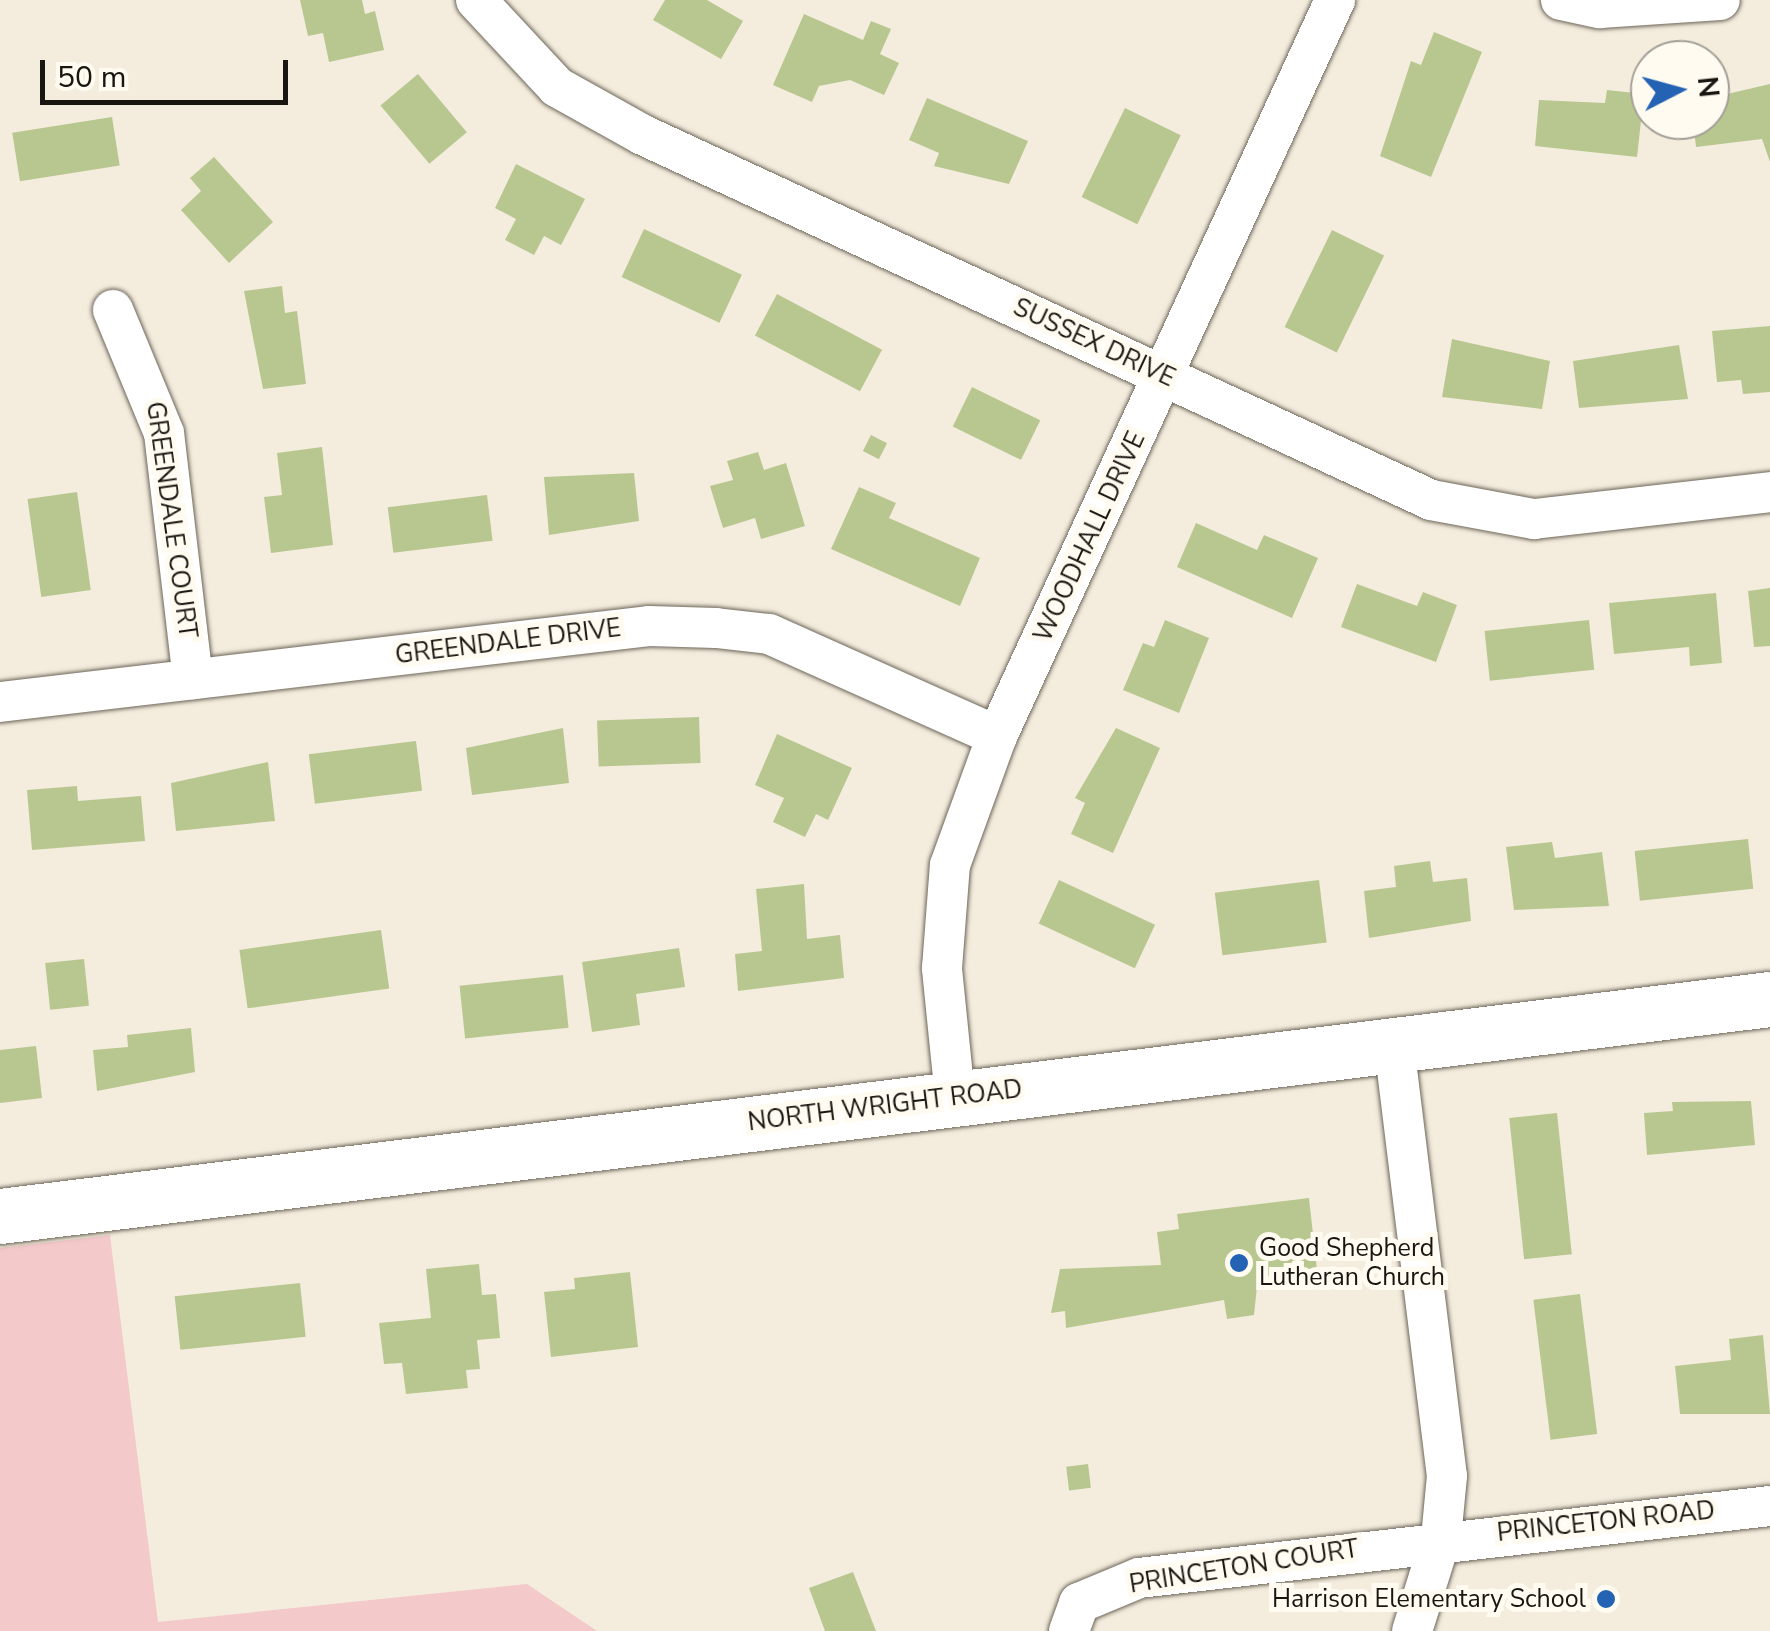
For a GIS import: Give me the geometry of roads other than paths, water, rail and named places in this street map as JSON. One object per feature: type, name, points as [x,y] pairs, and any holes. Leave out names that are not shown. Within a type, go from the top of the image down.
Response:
[{"type":"main road","name":"NORTH WRIGHT ROAD","points":[[0,1216],[1770,999]]},
{"type":"street","name":"SUSSEX DRIVE","points":[[476,0],[557,87],[644,135],[1466,510],[1548,518],[1770,492]]},
{"type":"street","name":"WOODHALL DRIVE","points":[[955,1097],[943,920],[950,865],[998,736],[1335,0]]},
{"type":"street","points":[[1560,0],[1600,8],[1720,0]]},
{"type":"street","name":"GREENDALE COURT","points":[[113,310],[164,432],[193,680]]},
{"type":"street","name":"GREENDALE DRIVE","points":[[0,702],[649,626],[716,628],[769,634],[998,736]]},
{"type":"street","points":[[1394,1045],[1447,1476],[1442,1538],[1412,1631]]},
{"type":"street","name":"PRINCETON ROAD","points":[[1442,1538],[1770,1506]]},
{"type":"street","name":"PRINCETON COURT","points":[[1069,1631],[1079,1603],[1139,1578],[1442,1538]]},
{"type":"place","name":"Good Shepherd Lutheran Church","points":[[1239,1263]]},
{"type":"place","name":"Harrison Elementary School","points":[[1606,1599]]}]
